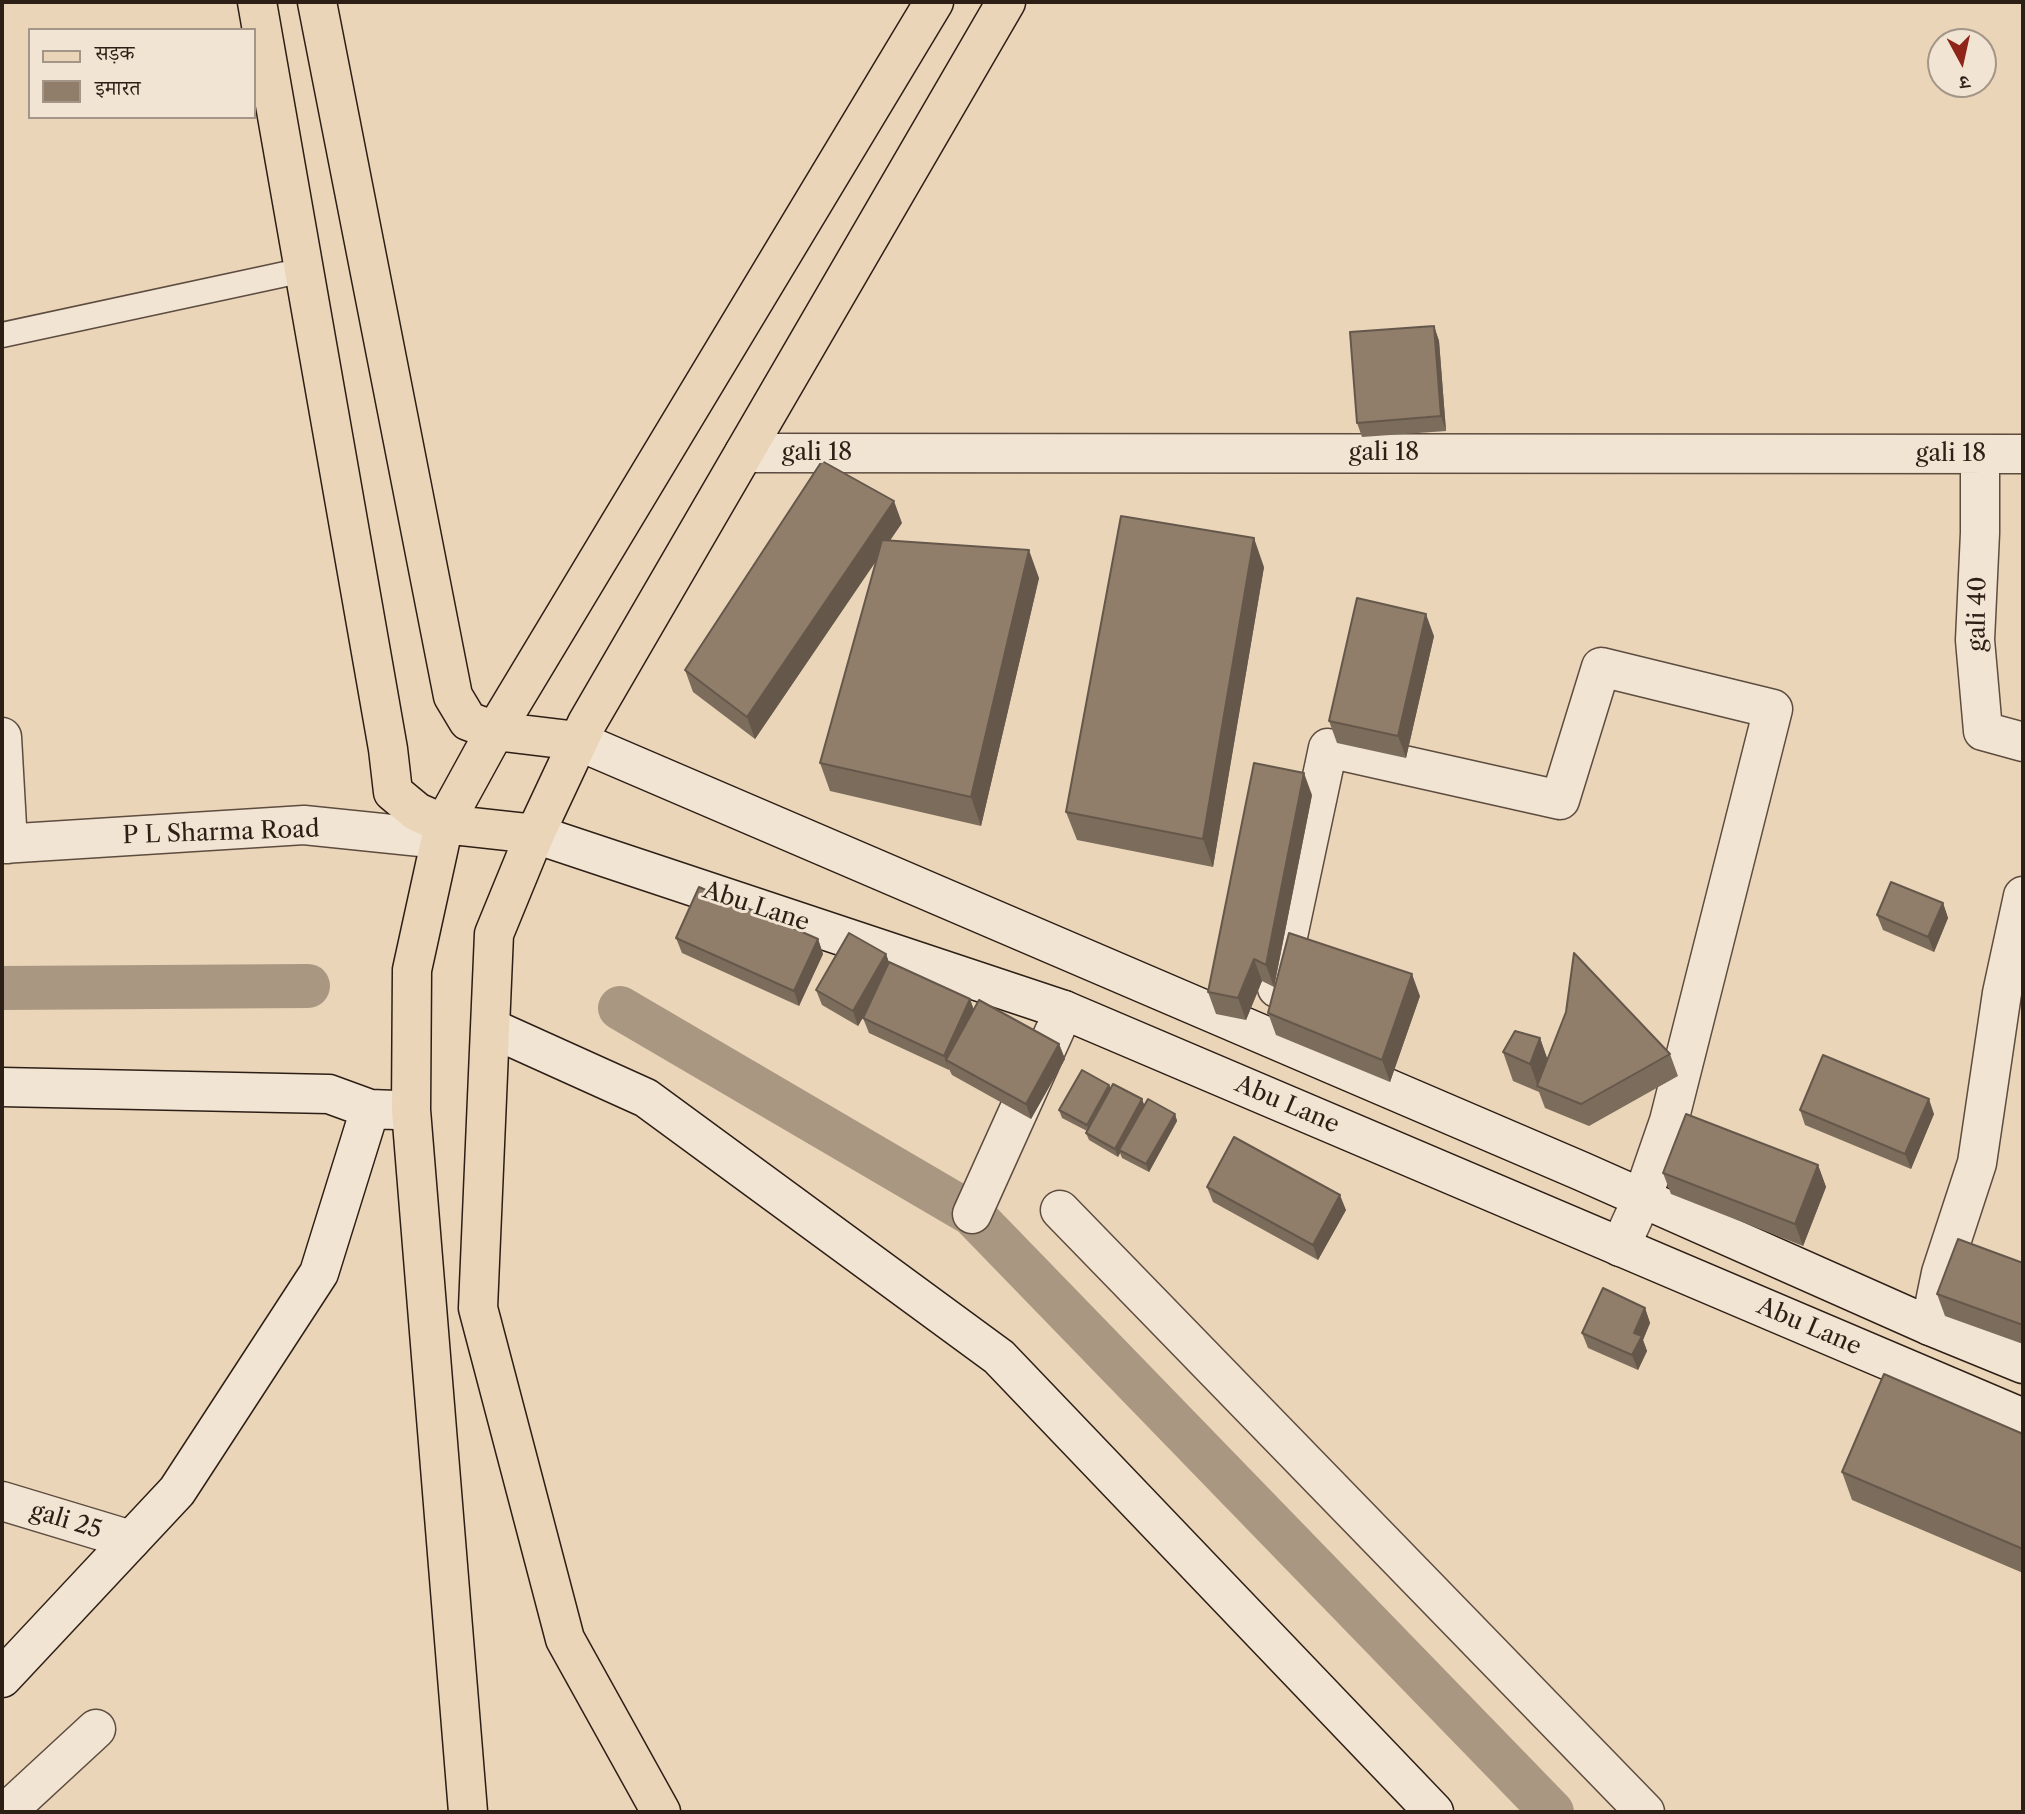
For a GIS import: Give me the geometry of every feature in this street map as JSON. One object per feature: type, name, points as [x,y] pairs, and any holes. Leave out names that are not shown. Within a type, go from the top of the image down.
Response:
[{"type":"main road","points":[[257,2],[388,749],[393,792],[442,831],[536,834]]},
{"type":"main road","points":[[317,2],[453,695],[468,721],[495,731],[578,741]]},
{"type":"main road","points":[[468,1812],[411,1110],[412,971],[442,831],[495,731],[934,2]]},
{"type":"main road","points":[[662,1812],[565,1639],[478,1308],[494,934],[578,741],[1006,2]]},
{"type":"street","name":"gali 18","points":[[744,453],[2023,454]]},
{"type":"street","name":"gali 40","points":[[1980,454],[1980,533],[1975,639],[1983,731],[2023,743]]},
{"type":"street","points":[[1267,1037],[1328,748],[1560,800],[1601,667],[1773,709],[1669,1121],[1642,1199],[1620,1247]]},
{"type":"street","points":[[2,737],[5,844]]},
{"type":"street","name":"Abu Lane","points":[[578,741],[2023,1364]]},
{"type":"street","name":"P L Sharma Road","points":[[5,844],[304,825],[442,831]]},
{"type":"street","name":"Abu Lane","points":[[536,834],[1064,1010],[2023,1418]]},
{"type":"street","points":[[1930,1326],[1941,1273],[1977,1163],[2002,993],[2023,897]]},
{"type":"street","points":[[972,1214],[1064,1010]]},
{"type":"street","points":[[491,1028],[646,1098],[999,1357],[1434,1812]]},
{"type":"street","points":[[2,1087],[329,1094],[370,1109],[411,1110]]},
{"type":"street","points":[[2,1678],[177,1491],[319,1273],[370,1109]]},
{"type":"street","points":[[1060,1210],[1645,1812]]},
{"type":"street","name":"gali 25","points":[[2,1501],[131,1541]]},
{"type":"street","points":[[16,1812],[17,1802],[96,1729]]},
{"type":"lane","points":[[2,335],[304,270]]},
{"type":"building","points":[[1434,326],[1441,416],[1357,423],[1350,332]]},
{"type":"building","points":[[822,461],[894,501],[747,717],[685,670]]},
{"type":"building","points":[[1121,516],[1254,538],[1203,839],[1066,812]]},
{"type":"building","points":[[882,540],[1029,550],[971,797],[820,763]]},
{"type":"building","points":[[1357,598],[1426,614],[1398,736],[1329,721]]},
{"type":"building","points":[[1254,763],[1304,773],[1266,965],[1254,959],[1238,998],[1208,992]]},
{"type":"building","points":[[1891,882],[1943,903],[1928,937],[1877,915]]},
{"type":"building","points":[[699,887],[818,939],[794,991],[676,938]]},
{"type":"building","points":[[849,933],[886,954],[853,1011],[816,990]]},
{"type":"building","points":[[1289,933],[1412,974],[1382,1060],[1268,1013]]},
{"type":"building","points":[[1574,953],[1670,1054],[1581,1104],[1537,1086],[1566,1012]]},
{"type":"building","points":[[889,962],[970,999],[944,1056],[863,1018]]},
{"type":"building","points":[[979,1000],[1059,1044],[1026,1104],[946,1060]]},
{"type":"building","points":[[1515,1031],[1540,1038],[1530,1064],[1503,1052]]},
{"type":"building","points":[[1823,1055],[1929,1099],[1905,1154],[1800,1110]]},
{"type":"building","points":[[1082,1070],[1109,1085],[1087,1125],[1059,1110]]},
{"type":"building","points":[[1113,1084],[1142,1099],[1115,1149],[1086,1133]]},
{"type":"building","points":[[1148,1099],[1175,1114],[1146,1164],[1119,1150]]},
{"type":"building","points":[[1686,1114],[1818,1165],[1795,1224],[1663,1173]]},
{"type":"building","points":[[1234,1137],[1340,1195],[1313,1245],[1207,1187]]},
{"type":"building","points":[[1958,1239],[2023,1263],[2023,1325],[1937,1294]]},
{"type":"building","points":[[1603,1288],[1645,1308],[1634,1333],[1642,1336],[1632,1355],[1582,1333]]},
{"type":"building","points":[[1884,1374],[2023,1434],[2023,1549],[1842,1472]]},
{"type":"waterway","points":[[2,988],[308,986]]},
{"type":"waterway","points":[[620,1008],[972,1214],[1552,1812]]}]
